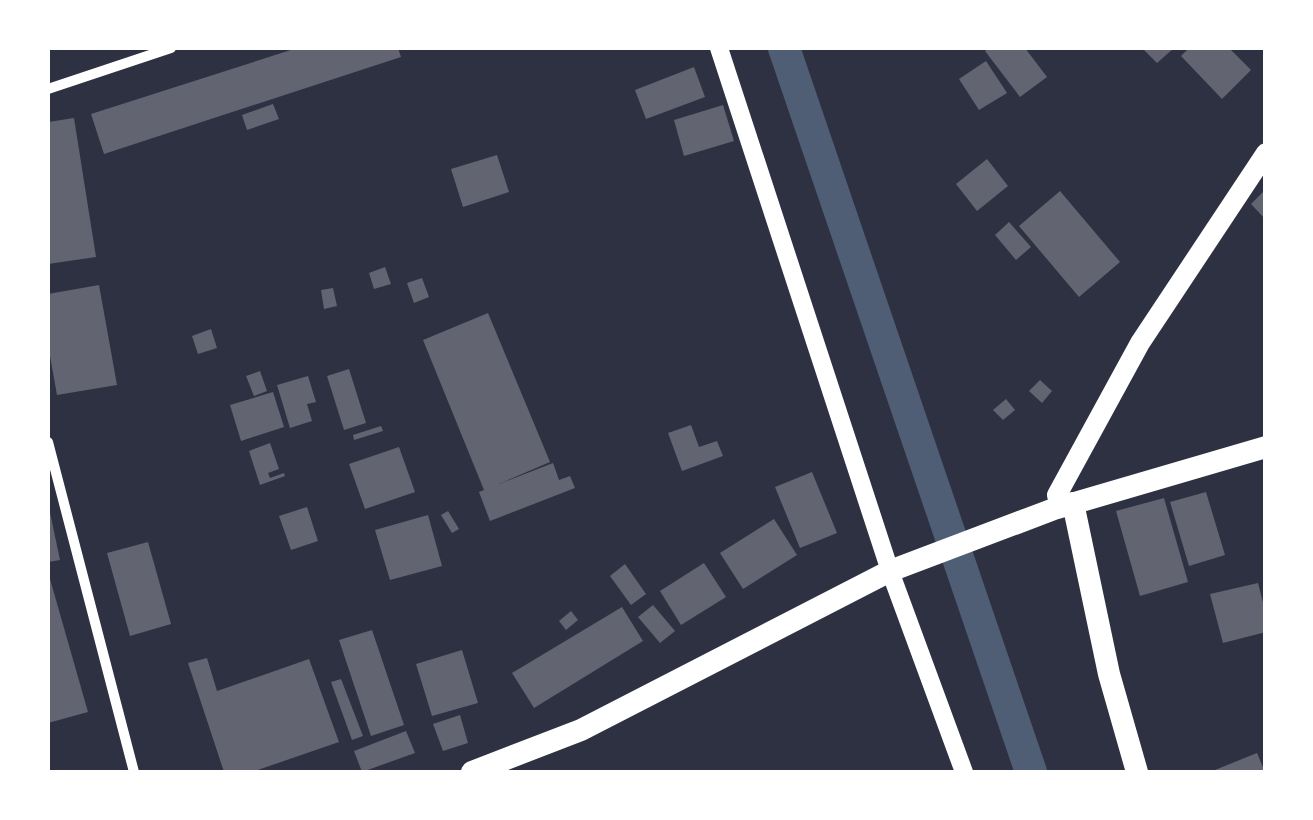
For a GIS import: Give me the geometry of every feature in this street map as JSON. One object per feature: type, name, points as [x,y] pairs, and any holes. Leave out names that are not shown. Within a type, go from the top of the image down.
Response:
[{"type":"main road","points":[[1137,772],[1066,505],[1057,494],[1140,343],[1266,153]]},
{"type":"main road","points":[[472,772],[581,730],[890,571],[1066,505],[1266,447]]},
{"type":"street","points":[[48,89],[172,48]]},
{"type":"street","points":[[719,48],[890,571],[964,772]]},
{"type":"street","points":[[48,442],[134,772]]},
{"type":"building","points":[[297,48],[398,48],[401,57],[104,154],[91,114]]},
{"type":"building","points":[[1025,48],[1047,77],[1020,97],[985,51]]},
{"type":"building","points":[[1142,48],[1174,48],[1157,63]]},
{"type":"building","points":[[1189,48],[1229,48],[1251,70],[1222,99],[1181,56]]},
{"type":"building","points":[[986,61],[1007,93],[979,110],[959,79]]},
{"type":"building","points":[[694,67],[705,97],[646,119],[635,90]]},
{"type":"building","points":[[273,104],[279,119],[247,130],[242,115]]},
{"type":"building","points":[[723,105],[734,141],[684,156],[674,120]]},
{"type":"building","points":[[74,118],[96,257],[48,264],[48,122]]},
{"type":"building","points":[[497,155],[509,192],[463,207],[451,169]]},
{"type":"building","points":[[987,159],[1008,186],[977,211],[956,184]]},
{"type":"building","points":[[1060,191],[1120,262],[1079,297],[1019,226]]},
{"type":"building","points":[[1263,192],[1266,195],[1266,220],[1251,204]]},
{"type":"building","points":[[1009,222],[1031,247],[1016,260],[995,235]]},
{"type":"building","points":[[385,267],[391,284],[374,289],[369,273]]},
{"type":"building","points":[[422,278],[429,297],[414,303],[407,283]]},
{"type":"building","points":[[99,285],[117,385],[57,395],[48,345],[48,294]]},
{"type":"building","points":[[333,288],[337,306],[324,309],[321,290]]},
{"type":"building","points":[[488,313],[550,462],[499,484],[553,463],[559,480],[570,476],[575,488],[490,521],[479,492],[484,490],[423,340]]},
{"type":"building","points":[[211,329],[217,348],[198,354],[192,336]]},
{"type":"building","points":[[349,369],[366,423],[344,430],[327,376]]},
{"type":"building","points":[[260,371],[267,391],[254,396],[246,376]]},
{"type":"building","points":[[308,376],[316,402],[307,404],[312,421],[290,428],[277,385]]},
{"type":"building","points":[[1040,380],[1052,391],[1042,403],[1029,391]]},
{"type":"building","points":[[273,392],[284,427],[241,441],[230,405]]},
{"type":"building","points":[[1006,399],[1015,410],[1003,420],[993,410]]},
{"type":"building","points":[[691,425],[699,447],[717,441],[723,456],[682,471],[668,433]]},
{"type":"building","points":[[381,426],[383,431],[354,440],[353,435]]},
{"type":"building","points":[[270,443],[279,469],[268,473],[270,478],[284,473],[285,476],[260,485],[249,451]]},
{"type":"building","points":[[399,447],[415,492],[365,509],[349,464]]},
{"type":"building","points":[[812,472],[837,533],[800,548],[775,487]]},
{"type":"building","points":[[1206,492],[1225,555],[1189,566],[1170,502]]},
{"type":"building","points":[[1164,498],[1188,582],[1140,596],[1116,511]]},
{"type":"building","points":[[48,503],[60,560],[48,562]]},
{"type":"building","points":[[307,507],[318,541],[291,550],[279,516]]},
{"type":"building","points":[[448,511],[459,529],[452,533],[441,515]]},
{"type":"building","points":[[428,515],[442,566],[390,580],[375,530]]},
{"type":"building","points":[[774,519],[797,555],[743,589],[720,553]]},
{"type":"building","points":[[148,542],[171,624],[130,636],[107,553]]},
{"type":"building","points":[[704,563],[726,597],[681,625],[660,591]]},
{"type":"building","points":[[625,564],[646,594],[631,605],[610,576]]},
{"type":"building","points":[[48,572],[88,712],[48,723]]},
{"type":"building","points":[[1258,583],[1266,632],[1223,643],[1210,594]]},
{"type":"building","points":[[653,605],[675,631],[660,643],[638,617]]},
{"type":"building","points":[[622,607],[643,641],[534,708],[512,673]]},
{"type":"building","points":[[571,611],[578,620],[566,630],[559,621]]},
{"type":"building","points":[[372,630],[404,725],[371,736],[339,640]]},
{"type":"building","points":[[462,650],[478,703],[432,716],[416,664]]},
{"type":"building","points":[[207,658],[217,691],[309,659],[339,742],[252,772],[224,772],[188,663]]},
{"type":"building","points":[[341,679],[363,736],[352,740],[331,682]]},
{"type":"building","points":[[460,715],[468,743],[443,751],[433,724]]},
{"type":"building","points":[[406,731],[415,753],[362,772],[354,751]]},
{"type":"building","points":[[1257,753],[1265,772],[1210,772]]},
{"type":"waterway","points":[[784,48],[1031,772]]}]
